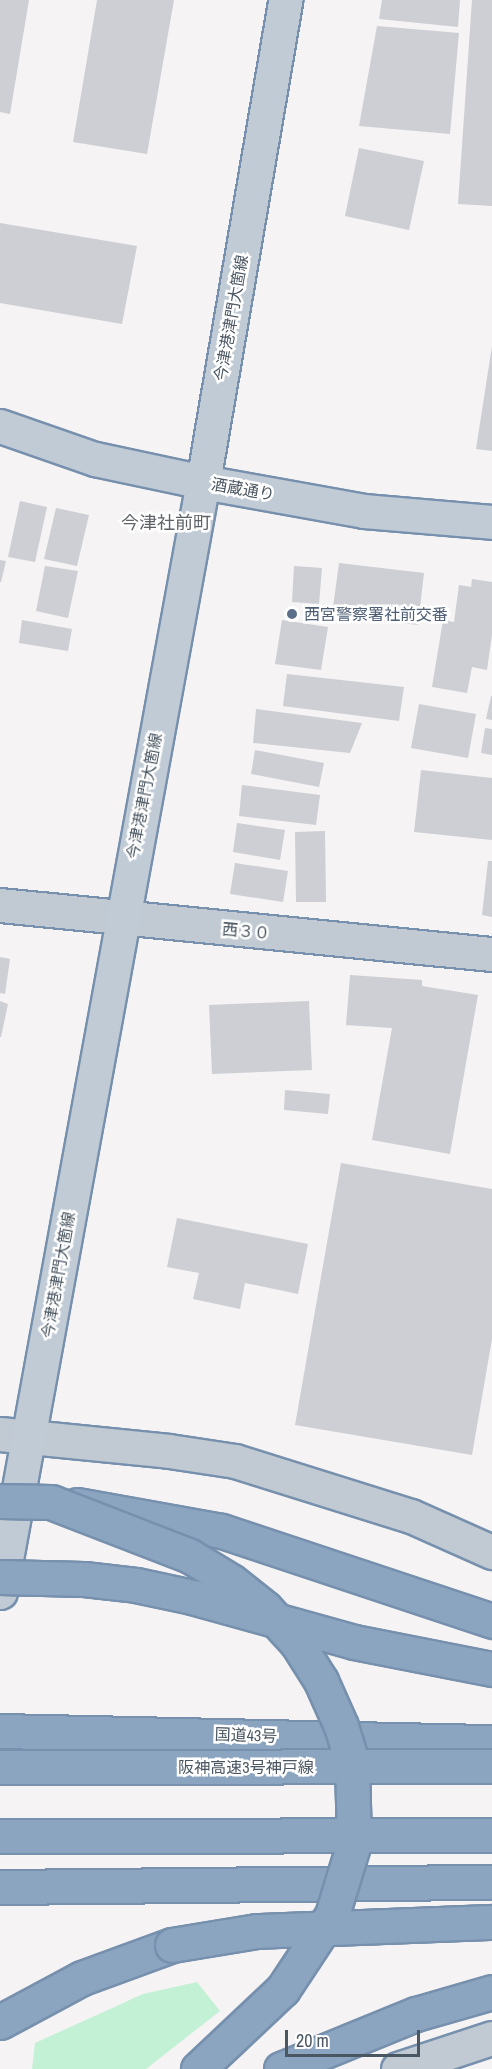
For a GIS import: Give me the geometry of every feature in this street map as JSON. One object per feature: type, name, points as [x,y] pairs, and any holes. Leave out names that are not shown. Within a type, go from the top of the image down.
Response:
[{"type":"highway","points":[[0,1501],[51,1502],[222,1530],[492,1621]]},
{"type":"highway","points":[[51,1502],[190,1556],[265,1608],[297,1643],[321,1681],[352,1762],[354,1843],[332,1915],[283,1989],[198,2069]]},
{"type":"highway","points":[[0,1577],[84,1578],[136,1585],[192,1597],[354,1642],[492,1669]]},
{"type":"highway","name":"国道43号","points":[[0,1731],[492,1742]]},
{"type":"highway","name":"阪神高速3号神戸線","points":[[0,1767],[492,1766]]},
{"type":"highway","points":[[0,1836],[492,1835]]},
{"type":"highway","points":[[0,1887],[492,1882]]},
{"type":"highway","points":[[0,2022],[82,1978],[172,1945],[257,1931],[492,1922]]},
{"type":"highway","points":[[281,2069],[416,2014],[492,1992]]},
{"type":"main road","name":"今津港津門大箇線","points":[[0,1592],[14,1435],[122,919],[203,482],[285,0]]},
{"type":"main road","name":"酒蔵通り","points":[[0,426],[95,459],[203,482],[364,511],[492,522]]},
{"type":"street","name":"西３０","points":[[0,905],[122,919],[492,954]]},
{"type":"street","points":[[14,1435],[235,1461],[411,1516],[492,1552]]},
{"type":"street","points":[[398,2069],[492,2038]]},
{"type":"green space","points":[[197,1982],[220,2011],[146,2069],[32,2069],[35,2043],[143,1994]]},
{"type":"building","points":[[0,0],[29,0],[10,114],[0,112]]},
{"type":"building","points":[[97,0],[174,0],[147,154],[73,142]]},
{"type":"building","points":[[382,0],[460,0],[458,27],[379,19]]},
{"type":"building","points":[[472,0],[492,0],[492,206],[458,204]]},
{"type":"building","points":[[377,26],[459,33],[450,134],[359,126]]},
{"type":"building","points":[[359,148],[424,161],[409,230],[345,216]]},
{"type":"building","points":[[0,223],[137,246],[122,324],[0,303]]},
{"type":"building","points":[[492,346],[492,451],[476,449]]},
{"type":"building","points":[[20,501],[47,507],[35,562],[8,557]]},
{"type":"building","points":[[56,508],[89,515],[77,566],[44,559]]},
{"type":"building","points":[[0,560],[6,561],[1,582],[0,582]]},
{"type":"building","points":[[339,563],[424,573],[418,625],[332,615]]},
{"type":"building","points":[[45,566],[78,571],[68,618],[36,611]]},
{"type":"building","points":[[294,566],[322,568],[319,604],[292,602]]},
{"type":"building","points":[[472,579],[492,582],[492,635],[487,670],[472,667],[467,693],[432,687],[443,620],[454,622],[459,585],[471,587]]},
{"type":"building","points":[[22,620],[72,629],[68,651],[19,643]]},
{"type":"building","points":[[282,620],[328,627],[321,670],[275,664]]},
{"type":"building","points":[[287,674],[404,687],[399,721],[283,706]]},
{"type":"building","points":[[492,696],[492,720],[486,719]]},
{"type":"building","points":[[419,704],[476,714],[468,758],[411,748]]},
{"type":"building","points":[[256,709],[362,723],[350,753],[253,743]]},
{"type":"building","points":[[485,728],[492,729],[492,755],[481,753]]},
{"type":"building","points":[[255,750],[324,763],[319,787],[251,774]]},
{"type":"building","points":[[421,770],[492,778],[492,840],[414,832]]},
{"type":"building","points":[[242,785],[320,795],[316,825],[239,816]]},
{"type":"building","points":[[237,823],[285,830],[280,860],[233,852]]},
{"type":"building","points":[[325,831],[326,902],[296,902],[295,832]]},
{"type":"building","points":[[488,861],[492,861],[492,917],[482,915]]},
{"type":"building","points":[[235,863],[288,871],[283,902],[230,894]]},
{"type":"building","points":[[0,957],[10,959],[5,994],[0,993]]},
{"type":"building","points":[[350,975],[422,980],[422,986],[478,995],[450,1154],[372,1140],[392,1028],[346,1025]]},
{"type":"building","points":[[0,1001],[8,1004],[1,1037],[0,1037]]},
{"type":"building","points":[[309,1001],[312,1070],[212,1074],[209,1005]]},
{"type":"building","points":[[285,1090],[330,1094],[328,1114],[284,1110]]},
{"type":"building","points":[[341,1163],[492,1189],[492,1339],[472,1455],[295,1425]]},
{"type":"building","points":[[177,1218],[308,1244],[298,1294],[245,1283],[240,1309],[193,1299],[199,1273],[167,1267]]},
{"type":"place","name":"西宮警察署社前交番","points":[[292,614]]},
{"type":"district","name":"今津社前町","points":[[166,523]]}]
